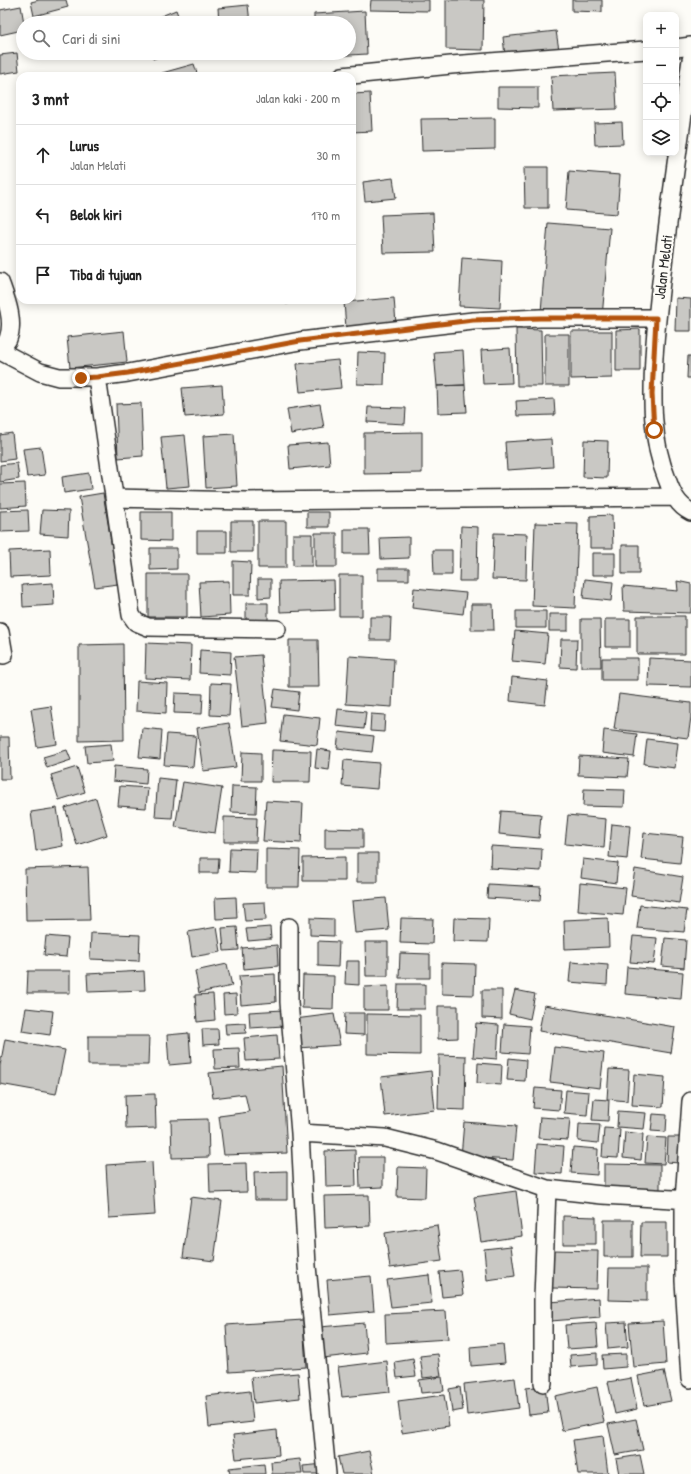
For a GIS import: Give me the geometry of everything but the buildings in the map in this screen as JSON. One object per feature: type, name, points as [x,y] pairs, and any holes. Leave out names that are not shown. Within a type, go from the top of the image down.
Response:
[{"type":"street","points":[[679,48],[691,46]]},
{"type":"street","points":[[356,75],[451,65],[643,50]]},
{"type":"street","name":"Jalan Melati","points":[[691,60],[656,318],[652,394],[654,430],[662,466],[674,497],[691,512]]},
{"type":"street","points":[[0,282],[7,302],[10,326],[7,341],[0,350],[40,372],[59,377],[97,377],[128,373],[300,341],[473,320],[540,318],[656,318]]},
{"type":"street","points":[[97,377],[130,615],[136,622],[148,627],[277,629]]},
{"type":"street","points":[[114,498],[246,500],[674,497]]},
{"type":"street","points":[[0,632],[4,655]]},
{"type":"street","points":[[289,927],[289,1002],[300,1133],[308,1266],[327,1474]]},
{"type":"street","points":[[690,1379],[684,1280],[691,1101]]},
{"type":"street","points":[[300,1133],[386,1138],[437,1151],[547,1189],[602,1195],[687,1200]]},
{"type":"street","points":[[543,1383],[543,1298],[547,1189]]},
{"type":"route","points":[[81,378],[128,373],[300,341],[473,320],[540,318],[656,318],[652,394],[654,430]]}]
